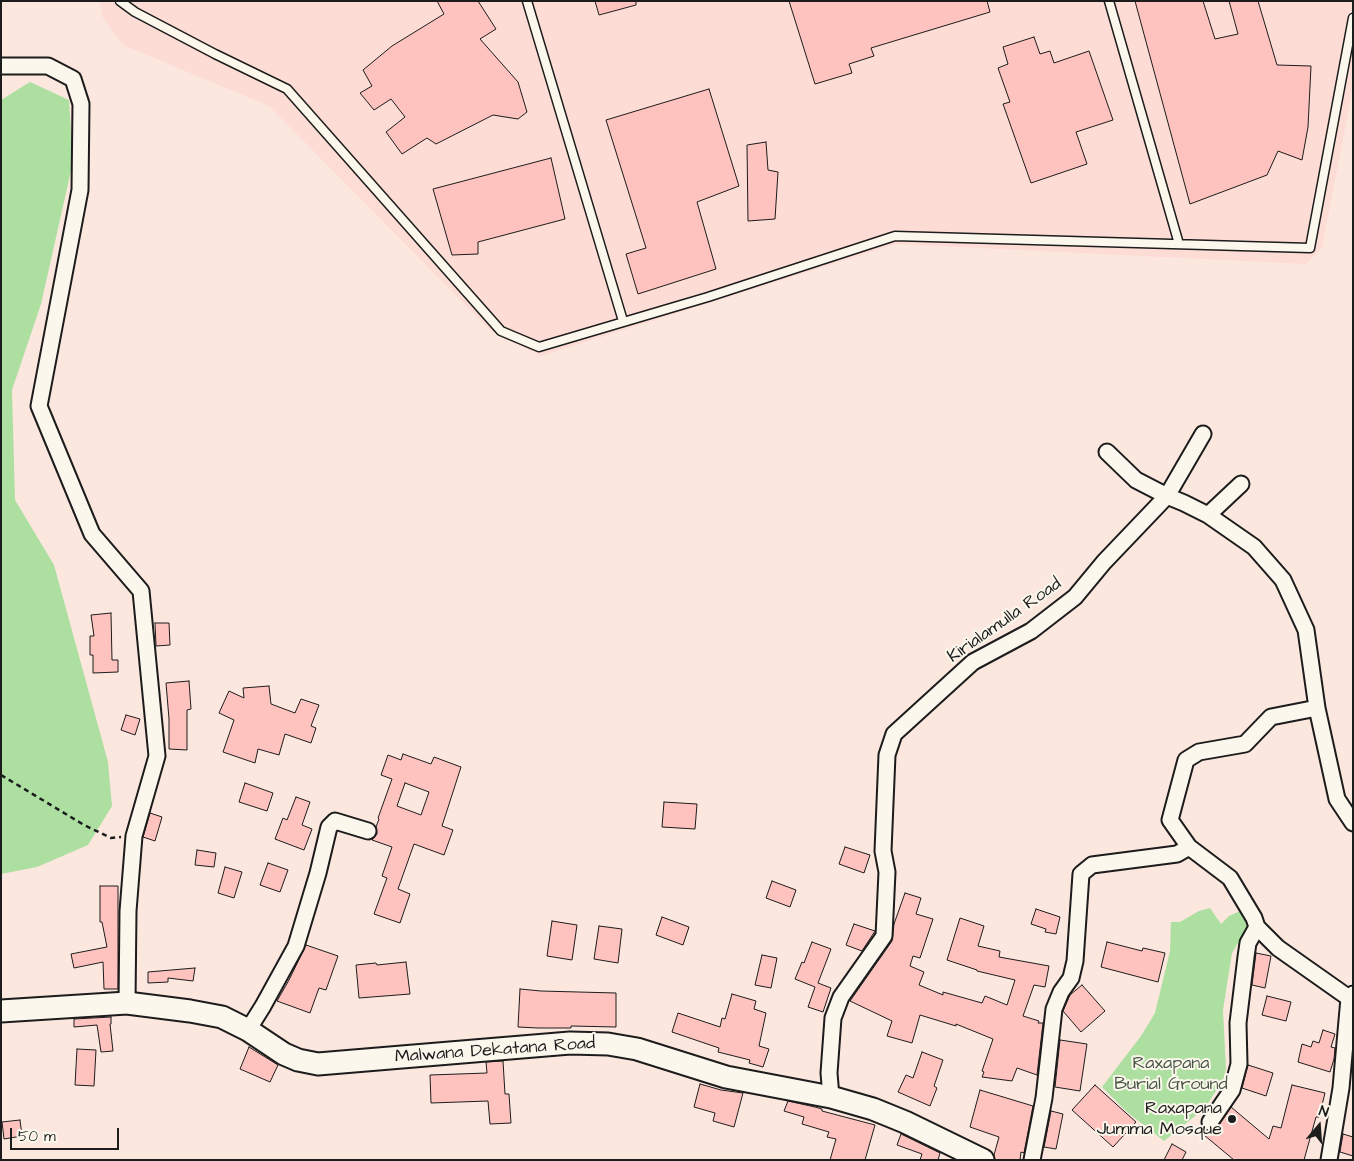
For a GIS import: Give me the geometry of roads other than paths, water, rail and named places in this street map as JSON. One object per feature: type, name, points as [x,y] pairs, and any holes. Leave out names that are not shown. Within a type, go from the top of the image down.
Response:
[{"type":"main road","name":"Malwana Dekatana Road","points":[[1,1011],[127,1003],[190,1011],[222,1018],[248,1030],[284,1054],[298,1060],[318,1064],[570,1044],[608,1044],[637,1049],[726,1077],[831,1097],[873,1109],[905,1122],[983,1160]]},
{"type":"street","points":[[1,66],[48,66],[73,79],[81,104],[80,190],[39,406],[92,534],[141,591],[157,756],[134,836],[128,911],[127,1003]]},
{"type":"street","name":"Kirialamulla Road","points":[[831,1097],[829,1072],[833,1018],[841,997],[884,936],[887,872],[883,851],[887,754],[894,734],[974,662],[1031,631],[1075,597],[1104,562],[1167,496],[1203,434]]},
{"type":"street","points":[[1106,452],[1136,480],[1208,516],[1254,547],[1283,580],[1306,630],[1318,708],[1337,799],[1353,823]]},
{"type":"street","points":[[1208,516],[1241,484]]},
{"type":"street","points":[[1318,708],[1271,717],[1245,744],[1199,752],[1186,760],[1170,820],[1189,847],[1230,878],[1254,918],[1257,927],[1278,948],[1351,996],[1342,1088],[1329,1160]]},
{"type":"street","points":[[248,1030],[296,946],[318,873],[329,827],[335,822],[368,832]]},
{"type":"street","points":[[1032,1160],[1044,1098],[1054,1008],[1061,992],[1071,978],[1075,961],[1081,874],[1092,865],[1177,854],[1189,847]]},
{"type":"street","points":[[1210,1122],[1232,1090],[1239,1064],[1238,1023],[1246,957],[1248,942],[1257,927]]},
{"type":"lane","points":[[120,1],[143,17],[288,89],[501,331],[539,347],[708,297],[895,236],[1310,248],[1353,18]]},
{"type":"lane","points":[[527,1],[624,321]]},
{"type":"lane","points":[[1109,1],[1179,244]]},
{"type":"place","name":"Raxapana Jumma Mosque","points":[[1232,1119]]},
{"type":"park label","name":"Raxapana Burial Ground","points":[[1171,1074]]}]
